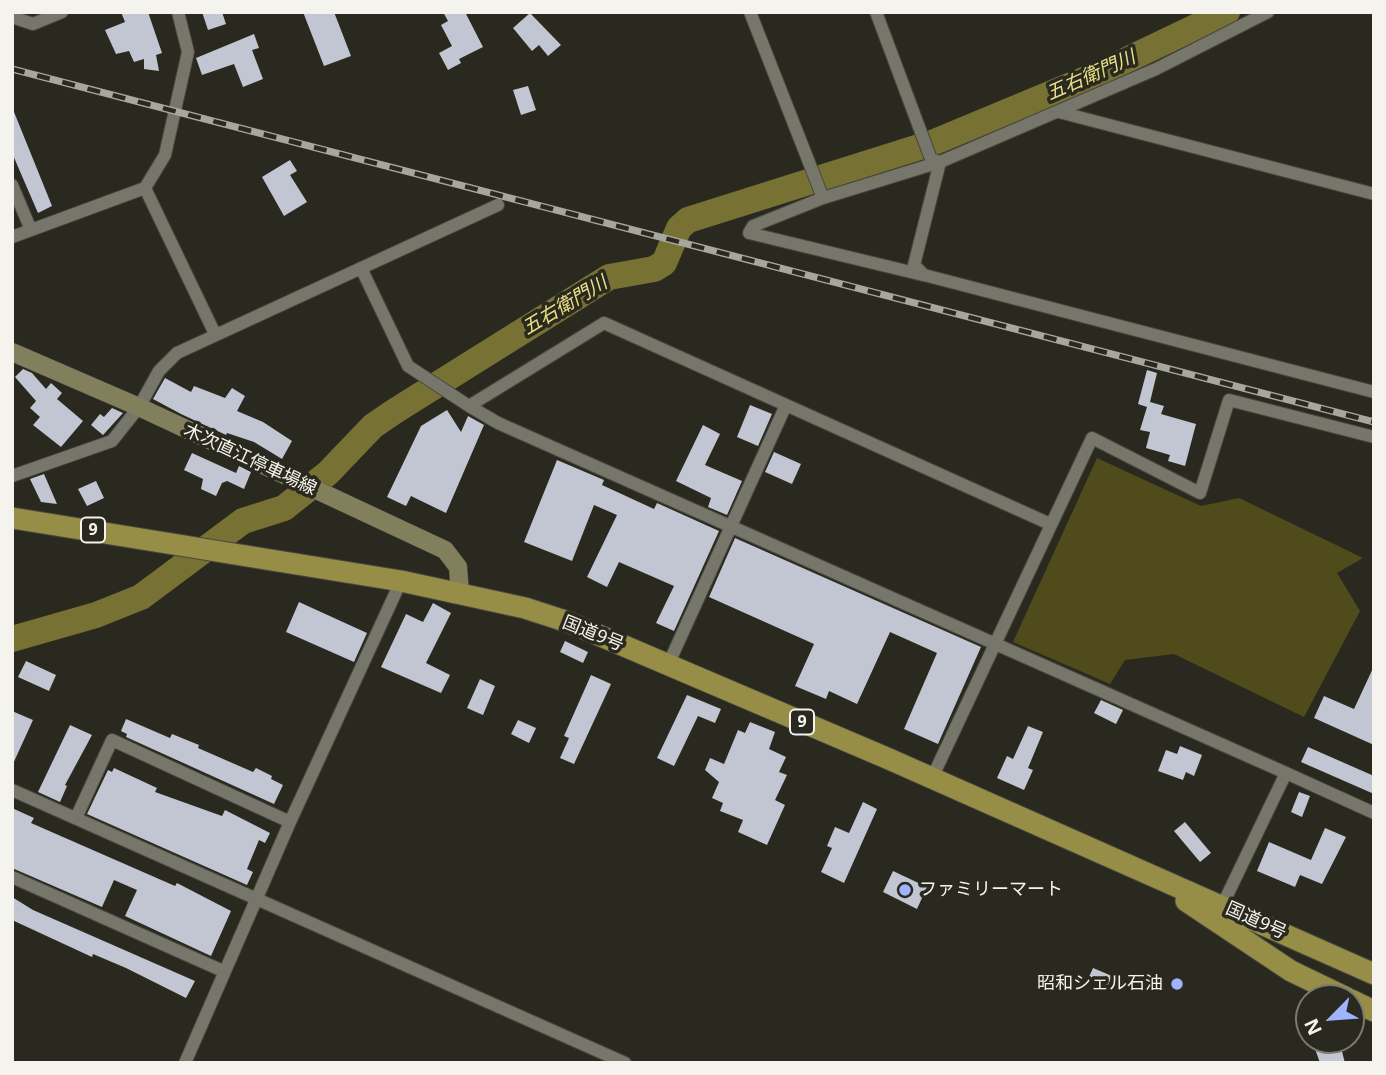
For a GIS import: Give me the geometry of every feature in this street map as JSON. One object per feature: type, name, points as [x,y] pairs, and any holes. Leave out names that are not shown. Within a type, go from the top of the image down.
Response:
[{"type":"highway","name":"国道9号","points":[[12,519],[401,580],[568,622],[932,778],[1374,974]]},
{"type":"highway","name":"国道9号","points":[[1138,868],[1291,971],[1318,984]]},
{"type":"main road","name":"木次直江停車場線","points":[[12,352],[139,407],[294,482],[445,550],[458,567],[460,593]]},
{"type":"street","points":[[12,17],[33,24],[62,12]]},
{"type":"street","points":[[12,237],[145,188],[165,155],[188,52],[178,12]]},
{"type":"street","points":[[750,12],[823,198]]},
{"type":"street","points":[[876,12],[931,159],[940,162]]},
{"type":"street","points":[[1268,12],[1156,69],[1059,112],[940,162],[823,198],[753,226],[749,233],[924,275],[1374,392]]},
{"type":"street","points":[[1059,112],[1374,194]]},
{"type":"street","points":[[924,275],[914,265],[940,162]]},
{"type":"street","points":[[12,185],[31,230]]},
{"type":"street","points":[[145,188],[215,334]]},
{"type":"street","points":[[12,476],[112,440],[139,407],[159,370],[177,353],[498,205]]},
{"type":"street","points":[[361,268],[408,366],[469,406],[510,428],[994,641],[1374,813]]},
{"type":"street","points":[[469,406],[604,323],[1050,524]]},
{"type":"street","points":[[932,778],[994,641],[1093,438],[1200,493],[1229,400],[1374,437]]},
{"type":"street","points":[[668,665],[733,527],[786,405]]},
{"type":"street","points":[[185,1063],[290,821],[401,580]]},
{"type":"street","points":[[76,818],[112,740],[290,821]]},
{"type":"street","points":[[1222,906],[1286,773]]},
{"type":"street","points":[[12,790],[625,1063]]},
{"type":"street","points":[[12,877],[223,971]]},
{"type":"shaded area","points":[[1097,458],[1201,506],[1239,498],[1363,558],[1337,573],[1360,611],[1304,717],[1174,654],[1125,660],[1110,684],[1013,642]]},
{"type":"building","points":[[121,12],[148,12],[162,53],[156,55],[159,71],[144,69],[144,59],[134,62],[129,51],[116,54],[105,30],[125,22]]},
{"type":"building","points":[[202,12],[222,12],[226,24],[208,30]]},
{"type":"building","points":[[303,12],[334,12],[351,56],[324,66]]},
{"type":"building","points":[[443,12],[465,12],[483,47],[459,59],[461,63],[448,70],[439,53],[452,46],[441,25],[448,21]]},
{"type":"building","points":[[530,13],[561,45],[548,56],[539,45],[532,51],[513,28]]},
{"type":"building","points":[[254,34],[259,48],[252,50],[263,79],[243,87],[234,64],[202,75],[196,58]]},
{"type":"building","points":[[528,86],[536,110],[521,115],[513,90]]},
{"type":"building","points":[[12,107],[52,206],[38,213],[12,153]]},
{"type":"building","points":[[290,160],[297,171],[290,175],[307,202],[284,216],[262,177]]},
{"type":"building","points":[[23,369],[32,373],[46,389],[51,383],[62,393],[57,399],[83,421],[61,447],[33,425],[40,417],[30,408],[36,401],[15,377]]},
{"type":"building","points":[[1147,370],[1157,373],[1150,402],[1164,406],[1161,414],[1196,424],[1185,466],[1168,461],[1170,455],[1146,448],[1150,432],[1140,430],[1147,407],[1138,404]]},
{"type":"building","points":[[165,378],[191,392],[194,386],[225,398],[232,388],[245,396],[237,411],[263,422],[292,441],[282,459],[254,442],[227,433],[226,435],[153,399]]},
{"type":"building","points":[[750,405],[772,414],[758,446],[737,437]]},
{"type":"building","points":[[112,408],[123,413],[103,435],[91,425],[100,414],[104,417]]},
{"type":"building","points":[[447,410],[461,432],[468,416],[484,425],[446,513],[411,496],[406,506],[387,497],[421,426]]},
{"type":"building","points":[[703,425],[720,434],[705,465],[742,481],[727,515],[708,507],[711,498],[676,481]]},
{"type":"building","points":[[774,452],[801,464],[792,484],[765,472]]},
{"type":"building","points":[[192,453],[236,473],[239,466],[251,472],[244,489],[227,481],[222,483],[216,496],[201,489],[203,479],[184,470]]},
{"type":"building","points":[[557,460],[604,480],[602,485],[654,509],[657,503],[719,531],[674,631],[656,623],[674,586],[619,562],[607,587],[587,577],[617,515],[594,505],[572,561],[524,542]]},
{"type":"building","points":[[44,474],[57,504],[41,502],[30,479]]},
{"type":"building","points":[[96,481],[104,498],[87,506],[78,489]]},
{"type":"building","points":[[735,538],[981,647],[938,744],[904,729],[937,653],[890,632],[857,704],[829,691],[826,699],[795,686],[814,644],[709,597]]},
{"type":"building","points":[[299,602],[367,633],[354,662],[286,632]]},
{"type":"building","points":[[433,603],[451,613],[426,663],[450,675],[441,693],[381,667],[406,614],[423,622]]},
{"type":"building","points":[[565,641],[588,652],[583,663],[560,652]]},
{"type":"building","points":[[26,661],[56,675],[49,691],[18,677]]},
{"type":"building","points":[[1374,666],[1374,745],[1314,718],[1324,696],[1354,709]]},
{"type":"building","points":[[591,675],[611,684],[574,764],[560,758],[569,738],[564,736]]},
{"type":"building","points":[[480,679],[495,686],[483,715],[467,708]]},
{"type":"building","points":[[687,695],[721,709],[715,723],[698,716],[674,766],[657,758]]},
{"type":"building","points":[[1101,700],[1123,710],[1116,724],[1094,713]]},
{"type":"building","points":[[12,711],[33,720],[12,766]]},
{"type":"building","points":[[126,719],[170,738],[172,734],[199,745],[198,748],[253,772],[256,768],[272,776],[271,779],[283,785],[274,804],[126,737],[127,734],[121,731]]},
{"type":"building","points":[[518,720],[536,728],[529,743],[511,734]]},
{"type":"building","points":[[750,722],[775,732],[769,749],[786,757],[779,772],[787,775],[775,800],[785,805],[767,845],[738,832],[743,820],[720,811],[723,803],[712,798],[719,782],[705,770],[710,758],[724,764],[738,730],[745,733]]},
{"type":"building","points":[[70,725],[92,735],[65,785],[67,786],[60,802],[38,792]]},
{"type":"building","points":[[1028,726],[1043,732],[1028,768],[1033,770],[1024,790],[997,778],[1007,756],[1013,759]]},
{"type":"building","points":[[1180,746],[1202,755],[1194,776],[1186,772],[1183,780],[1158,771],[1166,750],[1177,754]]},
{"type":"building","points":[[1308,747],[1374,776],[1374,794],[1301,762]]},
{"type":"building","points":[[114,768],[157,788],[155,792],[222,816],[225,810],[270,833],[265,843],[259,840],[247,869],[253,872],[247,885],[87,814],[108,770],[112,772]]},
{"type":"building","points":[[1299,792],[1310,796],[1302,817],[1291,812]]},
{"type":"building","points":[[863,802],[877,809],[844,883],[821,872],[832,848],[827,846],[835,827],[849,833]]},
{"type":"building","points":[[12,808],[34,818],[31,823],[175,886],[177,883],[231,911],[211,956],[125,916],[137,890],[114,880],[102,907],[12,868]]},
{"type":"building","points":[[1185,822],[1211,853],[1200,862],[1174,831]]},
{"type":"building","points":[[1325,828],[1346,837],[1322,884],[1300,875],[1295,887],[1257,871],[1269,842],[1311,860]]},
{"type":"building","name":"ファミリーマート","points":[[893,871],[927,887],[917,909],[883,892]]},
{"type":"building","points":[[12,897],[33,910],[195,981],[186,998],[126,968],[93,954],[92,957],[12,920]]},
{"type":"building","points":[[1093,968],[1112,976],[1107,987],[1088,979]]},
{"type":"building","points":[[1317,1054],[1343,1054],[1345,1063],[1320,1063]]},
{"type":"waterway","name":"五右衛門川","points":[[12,639],[96,615],[141,597],[243,521],[284,508],[328,473],[373,426],[395,411],[609,277],[654,269],[664,263],[679,228],[688,220],[932,143],[1093,76],[1227,12]]},
{"type":"railway","points":[[12,69],[1374,422]]},
{"type":"place","name":"ファミリーマート","points":[[905,890]]},
{"type":"place","name":"昭和シェル石油","points":[[1177,984]]}]
